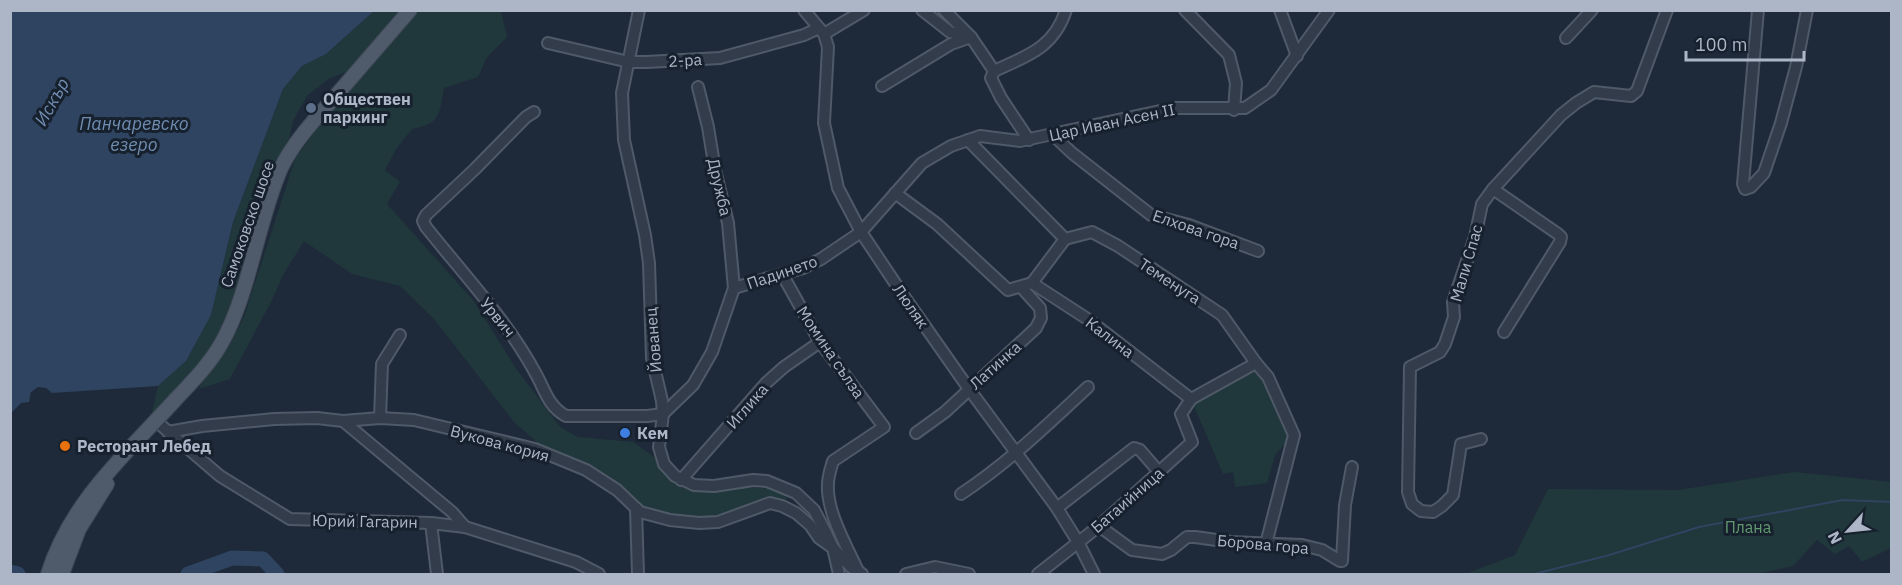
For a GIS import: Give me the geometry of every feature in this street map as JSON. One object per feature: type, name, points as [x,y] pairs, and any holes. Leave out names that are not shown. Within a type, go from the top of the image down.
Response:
[{"type":"main road","name":"Самоковско шосе","points":[[50,570],[68,527],[85,499],[199,374],[221,345],[237,307],[282,168],[292,150],[410,10]]},
{"type":"main road","name":"Самоковско шосе","points":[[62,574],[79,529],[125,454]]},
{"type":"street","name":"Йованец","points":[[639,10],[622,93],[624,140],[645,235],[652,358],[663,414],[660,447],[664,464],[681,480]]},
{"type":"street","points":[[804,10],[821,31]]},
{"type":"street","name":"2-ра","points":[[548,43],[629,62],[720,58],[821,31],[864,10]]},
{"type":"street","points":[[922,10],[950,32],[971,37]]},
{"type":"street","points":[[944,10],[971,37],[994,71]]},
{"type":"street","points":[[1029,140],[1001,98],[991,78],[994,71],[1031,54],[1048,42],[1060,27],[1066,10]]},
{"type":"street","points":[[1185,10],[1229,55],[1236,82],[1234,110]]},
{"type":"street","points":[[1280,10],[1297,56]]},
{"type":"street","name":"Цар Иван Асен II","points":[[1029,140],[1174,108],[1234,110],[1245,108],[1271,90],[1329,10]]},
{"type":"street","points":[[1566,38],[1592,10]]},
{"type":"street","name":"Мали Спас","points":[[1481,439],[1461,444],[1453,495],[1442,506],[1433,512],[1421,511],[1412,504],[1408,492],[1410,367],[1440,352],[1445,344],[1454,317],[1453,302],[1475,237],[1482,204],[1561,115],[1576,103],[1594,92],[1631,96],[1637,91],[1667,10]]},
{"type":"street","points":[[1758,10],[1743,184],[1745,189],[1751,187],[1764,172],[1782,123],[1807,10]]},
{"type":"street","name":"Люляк","points":[[821,31],[828,47],[824,123],[838,188],[861,232],[969,389],[1058,508],[1094,574]]},
{"type":"street","points":[[882,86],[951,44],[971,37]]},
{"type":"street","name":"Дружба","points":[[698,87],[728,223],[734,288]]},
{"type":"street","name":"Урвич","points":[[534,112],[526,117],[426,215],[423,221],[516,338],[539,379],[545,396],[559,412],[566,416],[663,414]]},
{"type":"street","name":"Елхова гора","points":[[1052,134],[1088,167],[1151,215],[1189,225],[1258,250]]},
{"type":"street","name":"Падинето","points":[[663,414],[693,386],[703,369],[712,352],[734,288],[821,260],[861,232],[922,163],[951,146],[980,136],[1029,140]]},
{"type":"street","points":[[895,193],[937,224],[1008,290],[1032,283],[1065,239],[968,140]]},
{"type":"street","points":[[1493,189],[1561,237],[1504,332]]},
{"type":"street","name":"Теменуга","points":[[1065,239],[1092,232],[1118,246],[1222,315],[1268,377],[1294,435],[1266,544]]},
{"type":"street","name":"Момина сълза","points":[[782,274],[820,342],[884,427],[833,461],[828,483],[831,509],[861,574]]},
{"type":"street","name":"Калина","points":[[1032,283],[1089,321],[1191,399]]},
{"type":"street","name":"Латинка","points":[[916,433],[945,412],[1036,328],[1041,318],[1040,308],[1021,288]]},
{"type":"street","points":[[380,418],[382,364],[400,336]]},
{"type":"street","name":"Иглика","points":[[681,480],[766,383],[784,367],[820,342]]},
{"type":"street","points":[[1191,399],[1256,363]]},
{"type":"street","points":[[961,494],[1018,453],[1088,387]]},
{"type":"street","name":"Батаийница","points":[[1038,574],[1099,526],[1192,442],[1181,414],[1191,399]]},
{"type":"street","name":"Вукова кория","points":[[168,432],[201,426],[274,419],[414,420],[535,449],[586,470],[617,490],[640,512],[670,520],[718,522],[770,503],[782,506],[796,513],[810,525],[819,538],[833,548]]},
{"type":"street","name":"Юрий Гагарин","points":[[156,421],[220,476],[290,519],[431,523],[465,527],[576,561],[599,574]]},
{"type":"street","points":[[343,421],[452,512],[465,527]]},
{"type":"street","points":[[1058,508],[1134,448],[1140,450],[1159,471]]},
{"type":"street","name":"Борова гора","points":[[1099,526],[1132,550],[1162,554],[1187,537],[1302,545],[1322,550],[1342,561],[1345,506],[1352,467]]},
{"type":"street","points":[[681,480],[714,486],[753,480],[766,481],[796,493],[814,510],[833,548],[839,574]]},
{"type":"street","points":[[636,508],[638,574]]},
{"type":"street","points":[[431,523],[437,574]]},
{"type":"street","points":[[833,548],[861,574]]},
{"type":"street","points":[[906,574],[935,567],[969,574]]},
{"type":"green space","points":[[374,11],[408,11],[353,69],[328,79],[307,96],[293,121],[287,148],[224,327],[195,372],[151,416],[158,386],[186,361],[211,315],[233,222],[283,89],[302,66],[326,54]]},
{"type":"green space","points":[[417,11],[501,11],[507,37],[487,57],[478,77],[444,88],[441,105],[434,121],[412,129],[396,149],[385,170],[400,182],[387,204],[473,300],[515,367],[560,427],[578,437],[633,442],[694,485],[781,489],[793,494],[780,503],[718,521],[640,512],[617,488],[545,449],[514,422],[434,319],[400,286],[352,274],[304,241],[282,277],[230,379],[199,389],[206,373],[225,354],[244,317],[295,159],[337,101]]},
{"type":"green space","points":[[1256,363],[1294,435],[1275,455],[1267,483],[1235,487],[1233,472],[1223,474],[1191,399]]},
{"type":"green space","name":"Плана","points":[[1795,472],[1891,482],[1891,548],[1862,562],[1849,546],[1835,554],[1817,540],[1793,566],[1757,574],[1465,574],[1515,555],[1548,489],[1678,490]]},
{"type":"water","name":"Панчаревско езеро","points":[[11,10],[374,11],[326,54],[302,66],[283,89],[233,222],[211,315],[186,361],[158,386],[52,393],[46,388],[38,387],[31,392],[29,402],[21,403],[11,413]]},
{"type":"waterway","points":[[1534,574],[1606,556],[1699,527],[1843,500],[1892,502]]},
{"type":"waterway","points":[[188,574],[232,558],[263,559],[277,574]]},
{"type":"waterway","points":[[10,572],[18,574]]},
{"type":"place","name":"Обществен паркинг","points":[[311,108]]},
{"type":"place","name":"Кем","points":[[625,433]]},
{"type":"place","name":"Ресторант Лебед","points":[[65,446]]},
{"type":"water label","name":"Искър","points":[[52,102]]}]
